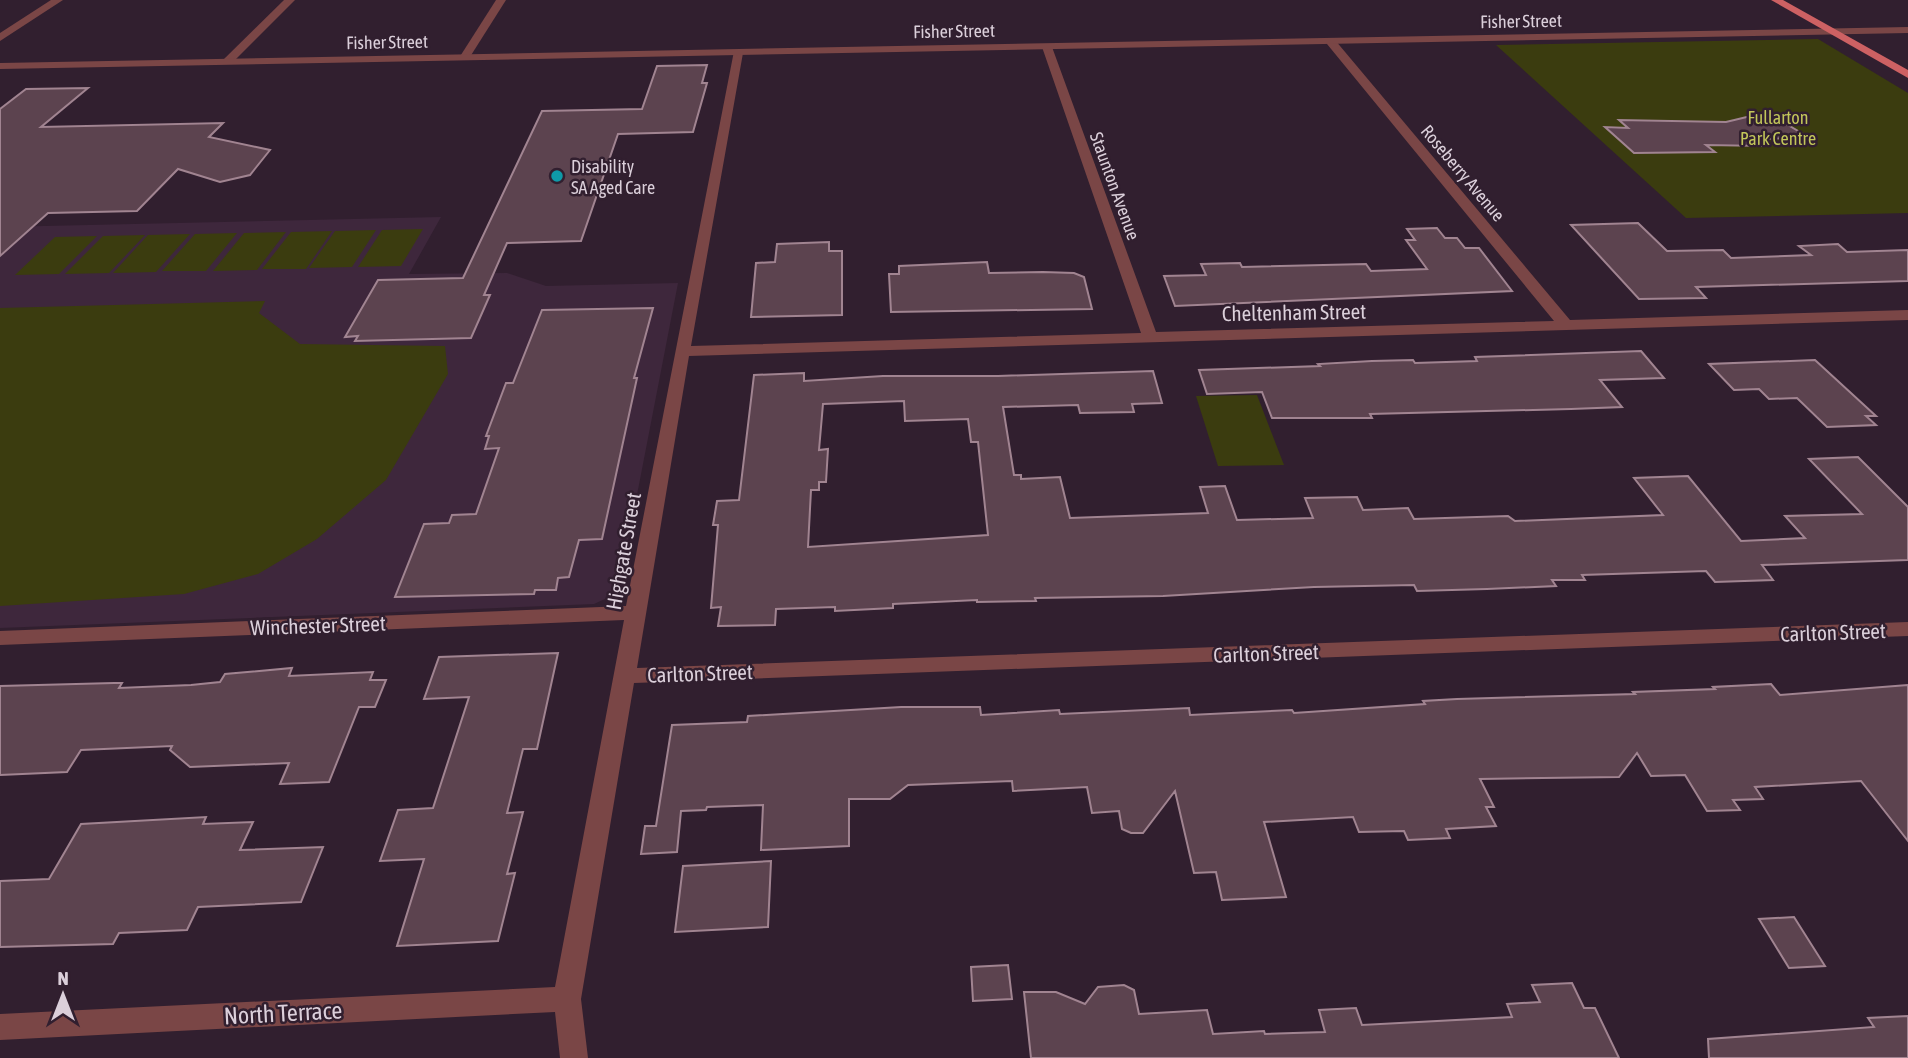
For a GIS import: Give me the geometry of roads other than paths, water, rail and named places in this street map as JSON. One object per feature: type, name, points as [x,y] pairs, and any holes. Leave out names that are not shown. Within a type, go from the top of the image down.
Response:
[{"type":"main road","points":[[1776,0],[1908,75]]},
{"type":"street","points":[[0,38],[58,0]]},
{"type":"street","points":[[227,62],[290,0]]},
{"type":"street","points":[[464,58],[501,0]]},
{"type":"street","name":"Fisher Street","points":[[0,66],[1908,30]]},
{"type":"street","name":"Roseberry Avenue","points":[[1331,42],[1567,326]]},
{"type":"street","name":"Staunton Avenue","points":[[1046,47],[1150,337]]},
{"type":"street","name":"Highgate Street","points":[[574,1058],[567,999],[682,351],[738,54]]},
{"type":"street","name":"Cheltenham Street","points":[[682,351],[1908,315]]},
{"type":"street","name":"Winchester Street","points":[[0,638],[635,613]]},
{"type":"street","name":"Carlton Street","points":[[624,676],[1908,629]]},
{"type":"street","name":"North Terrace","points":[[0,1027],[567,999]]},
{"type":"place","name":"Disability SA Aged Care","points":[[557,176]]},
{"type":"park label","name":"Fullarton Park Centre","points":[[1778,127]]}]
